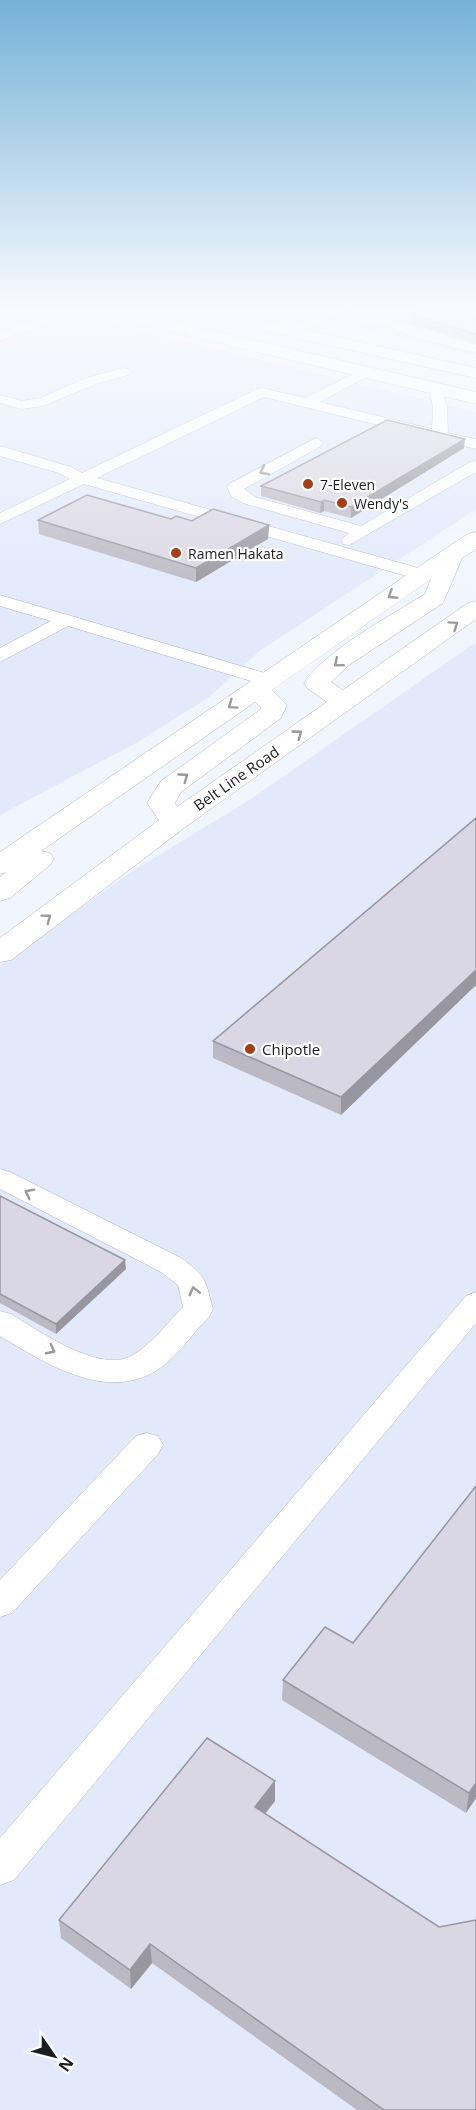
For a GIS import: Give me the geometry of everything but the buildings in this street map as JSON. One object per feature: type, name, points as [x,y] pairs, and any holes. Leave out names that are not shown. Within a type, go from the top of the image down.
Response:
[{"type":"main road","points":[[0,865],[74,816],[261,684],[476,539]]},
{"type":"main road","points":[[344,702],[316,683],[340,660],[435,598],[453,554]]},
{"type":"main road","name":"Belt Line Road","points":[[0,953],[174,822],[476,608]]},
{"type":"main road","points":[[174,822],[161,803],[171,787],[272,713],[274,705],[261,684]]},
{"type":"main road","points":[[0,892],[55,846],[74,816]]},
{"type":"lane","points":[[0,519],[228,408]]},
{"type":"lane","points":[[330,408],[476,444]]},
{"type":"lane","points":[[440,408],[440,435]]},
{"type":"lane","points":[[316,444],[235,487],[238,494],[249,500],[363,532]]},
{"type":"lane","points":[[0,451],[65,470],[82,479],[423,575]]},
{"type":"lane","points":[[333,549],[476,465]]},
{"type":"lane","points":[[0,600],[261,684]]},
{"type":"lane","points":[[0,656],[66,620]]},
{"type":"lane","points":[[0,1178],[171,1266],[191,1280],[198,1309],[142,1365],[111,1374],[82,1366],[0,1322]]},
{"type":"lane","points":[[0,1867],[476,1303]]},
{"type":"lane","points":[[0,1603],[147,1445]]},
{"type":"shaded area","points":[[0,408],[461,408],[476,412],[476,509],[261,650],[208,698],[136,743],[0,815]]},
{"type":"shaded area","points":[[476,642],[476,2110],[0,2110],[0,965],[131,872],[251,799]]},
{"type":"place","name":"7-Eleven","points":[[308,484]]},
{"type":"place","name":"Wendy's","points":[[342,503]]},
{"type":"place","name":"Ramen Hakata","points":[[176,553]]},
{"type":"place","name":"Chipotle","points":[[250,1049]]}]
